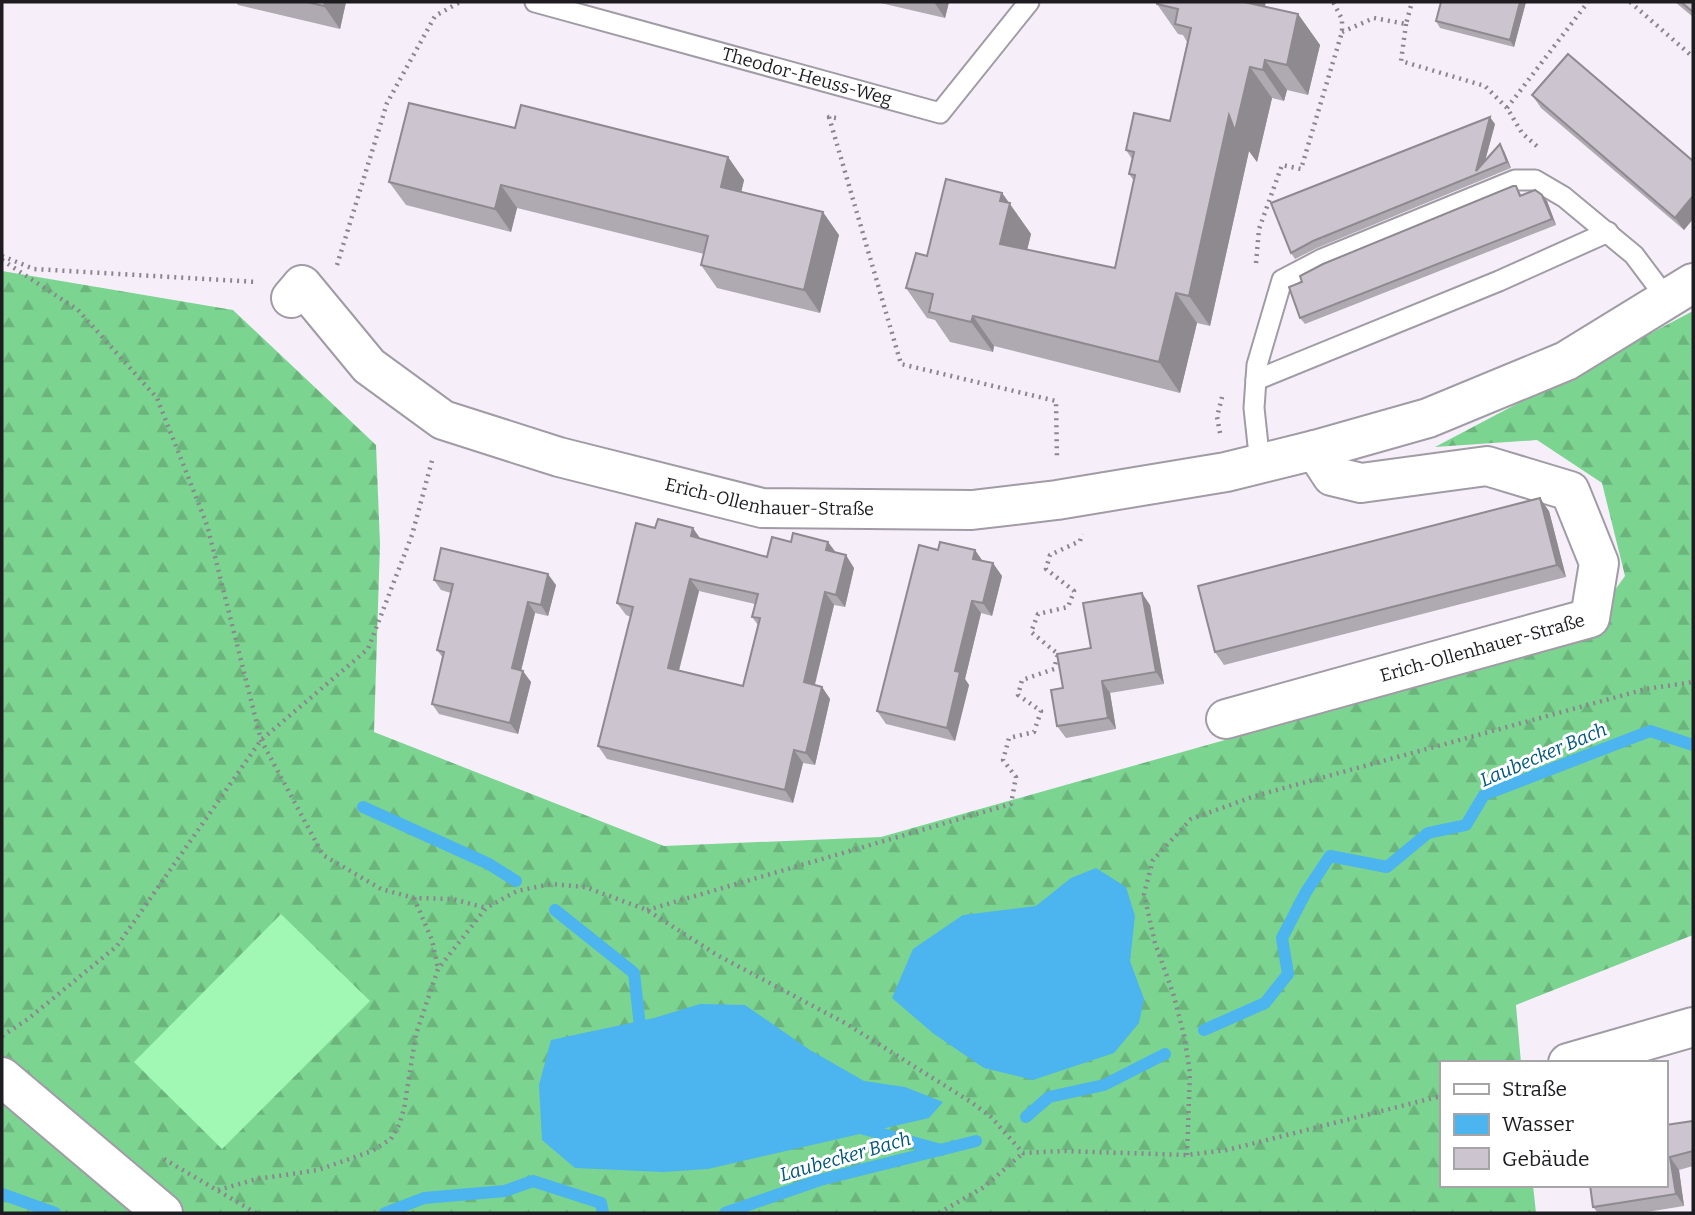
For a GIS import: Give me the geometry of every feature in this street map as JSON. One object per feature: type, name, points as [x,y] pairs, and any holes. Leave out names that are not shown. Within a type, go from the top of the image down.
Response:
[{"type":"street","name":"Erich-Ollenhauer-Straße","points":[[297,291],[369,366],[443,420],[559,457],[762,508],[972,510],[1057,500],[1226,472],[1428,418],[1566,361],[1680,291]]},
{"type":"street","name":"Erich-Ollenhauer-Straße","points":[[1226,719],[1590,618],[1599,563],[1570,491],[1487,466],[1361,483],[1332,475],[1315,450]]},
{"type":"street","points":[[1575,1061],[1693,1027]]},
{"type":"street","points":[[2,1077],[163,1213]]},
{"type":"lane","name":"Theodor-Heuss-Weg","points":[[535,2],[940,113],[1029,2]]},
{"type":"lane","points":[[1260,464],[1254,408],[1257,365],[1282,280],[1322,259],[1515,180],[1535,180],[1564,197],[1680,291]]},
{"type":"lane","points":[[1256,380],[1500,281],[1608,232]]},
{"type":"path","points":[[2,258],[34,269],[297,291],[334,275],[387,103],[435,16],[460,2]]},
{"type":"path","points":[[1257,257],[1259,229],[1282,165],[1301,169],[1342,33],[1342,19],[1333,2]]},
{"type":"path","points":[[1342,33],[1374,18],[1406,24],[1412,2]]},
{"type":"path","points":[[1630,2],[1693,57]]},
{"type":"path","points":[[1507,108],[1590,3]]},
{"type":"path","points":[[647,910],[1011,804],[1016,777],[1003,760],[1009,738],[1034,732],[1041,711],[1018,695],[1022,680],[1054,668],[1058,654],[1031,632],[1038,614],[1068,607],[1074,591],[1046,569],[1050,555],[1080,541],[1082,532],[1057,500],[1056,401],[901,364],[829,117],[842,119]]},
{"type":"path","points":[[2,258],[78,310],[158,398],[207,526],[261,740],[323,855],[381,889],[414,898],[453,899],[486,908]]},
{"type":"path","points":[[2,1036],[28,1019],[117,946],[261,740],[368,649],[412,535],[443,420]]},
{"type":"path","points":[[1187,1155],[1190,1073],[1184,1035],[1154,943],[1144,894],[1153,860],[1191,819],[1255,796],[1646,689],[1693,682]]},
{"type":"path","points":[[218,1190],[257,1179],[318,1170],[372,1151],[391,1139],[404,1109],[416,1034],[438,969],[486,908],[517,891],[551,884],[584,887],[647,910],[717,955],[845,1023],[902,1058],[991,1117],[1023,1153]]},
{"type":"path","points":[[414,898],[432,940],[438,969]]},
{"type":"path","points":[[939,1213],[984,1187],[1023,1153],[1063,1151],[1187,1155],[1239,1147],[1440,1096]]},
{"type":"green space","points":[[2,271],[233,310],[376,445],[380,544],[374,732],[664,846],[881,837],[1579,640],[1625,576],[1602,483],[1537,440],[1435,447],[1693,311],[1693,935],[1516,1005],[1521,1061],[1440,1061],[1440,1187],[1533,1187],[1536,1213],[2,1213]]},
{"type":"green space","points":[[281,914],[370,1001],[222,1149],[134,1062]]},
{"type":"water","points":[[1096,868],[1126,887],[1135,916],[1130,961],[1144,999],[1139,1023],[1114,1053],[1033,1080],[984,1068],[934,1034],[892,998],[913,949],[963,915],[1036,906],[1071,878]]},
{"type":"water","points":[[700,1004],[745,1005],[810,1050],[864,1081],[905,1087],[943,1102],[929,1118],[708,1169],[663,1172],[575,1168],[542,1140],[539,1085],[551,1040],[654,1018]]},
{"type":"building","points":[[307,2],[325,2],[324,6]]},
{"type":"building","points":[[1157,2],[1244,2],[1298,14],[1287,65],[1265,60],[1263,70],[1250,67],[1235,131],[1229,115],[1189,296],[1176,293],[1159,362],[973,316],[971,322],[929,312],[933,294],[906,288],[916,253],[927,256],[946,179],[1002,193],[1000,201],[1010,203],[1000,244],[1115,268],[1135,175],[1129,174],[1134,152],[1126,150],[1134,113],[1170,121],[1191,28],[1175,24],[1178,9]]},
{"type":"building","points":[[1441,2],[1520,2],[1510,40],[1436,21]]},
{"type":"building","points":[[1681,2],[1693,2],[1693,12]]},
{"type":"building","points":[[1568,54],[1693,161],[1693,196],[1675,218],[1532,95]]},
{"type":"building","points":[[409,103],[515,128],[521,105],[728,157],[721,187],[823,212],[804,290],[701,265],[708,236],[501,185],[495,209],[389,182]]},
{"type":"building","points":[[1490,117],[1476,171],[1500,144],[1507,162],[1313,241],[1291,253],[1271,203]]},
{"type":"building","points":[[1516,186],[1520,196],[1535,190],[1542,195],[1552,219],[1300,318],[1289,287],[1302,282],[1300,276],[1323,264]]},
{"type":"building","points":[[1540,498],[1557,565],[1215,652],[1198,586]]},
{"type":"building","points":[[658,519],[693,528],[691,536],[767,557],[772,537],[791,542],[793,533],[828,542],[826,550],[846,555],[836,595],[825,592],[804,682],[822,687],[806,753],[794,750],[785,790],[598,746],[633,607],[617,603],[636,523],[655,528]],"holes":[[[690,579],[758,594],[752,617],[760,618],[743,686],[668,668]]]},
{"type":"building","points":[[940,542],[975,550],[973,559],[993,563],[983,603],[972,601],[955,671],[960,672],[947,728],[877,711],[919,545],[938,550]]},
{"type":"building","points":[[441,548],[548,574],[541,605],[528,602],[512,668],[523,671],[510,723],[432,704],[444,652],[437,650],[453,584],[434,580]]},
{"type":"building","points":[[1142,593],[1156,672],[1102,681],[1108,718],[1057,726],[1051,690],[1063,688],[1057,654],[1091,648],[1083,603]]},
{"type":"building","points":[[1693,1121],[1693,1151],[1670,1157],[1676,1194],[1593,1207],[1590,1187],[1667,1187],[1667,1125]]},
{"type":"waterway","name":"Laubecker Bach","points":[[1204,1030],[1265,1003],[1288,974],[1282,938],[1306,892],[1330,856],[1387,867],[1428,833],[1466,825],[1484,795],[1650,731],[1693,745]]},
{"type":"waterway","points":[[363,807],[489,864],[516,881]]},
{"type":"waterway","points":[[555,910],[634,973],[641,1035]]},
{"type":"waterway","name":"Laubecker Bach","points":[[1026,1117],[1049,1097],[1104,1085],[1165,1054]]},
{"type":"waterway","points":[[857,1127],[941,1150]]},
{"type":"waterway","name":"Laubecker Bach","points":[[725,1213],[820,1180],[976,1141]]},
{"type":"waterway","name":"Laubecker Bach","points":[[385,1213],[424,1198],[505,1191],[533,1181],[601,1203],[603,1213]]},
{"type":"waterway","name":"Laubecker Bach","points":[[2,1194],[55,1213]]}]
